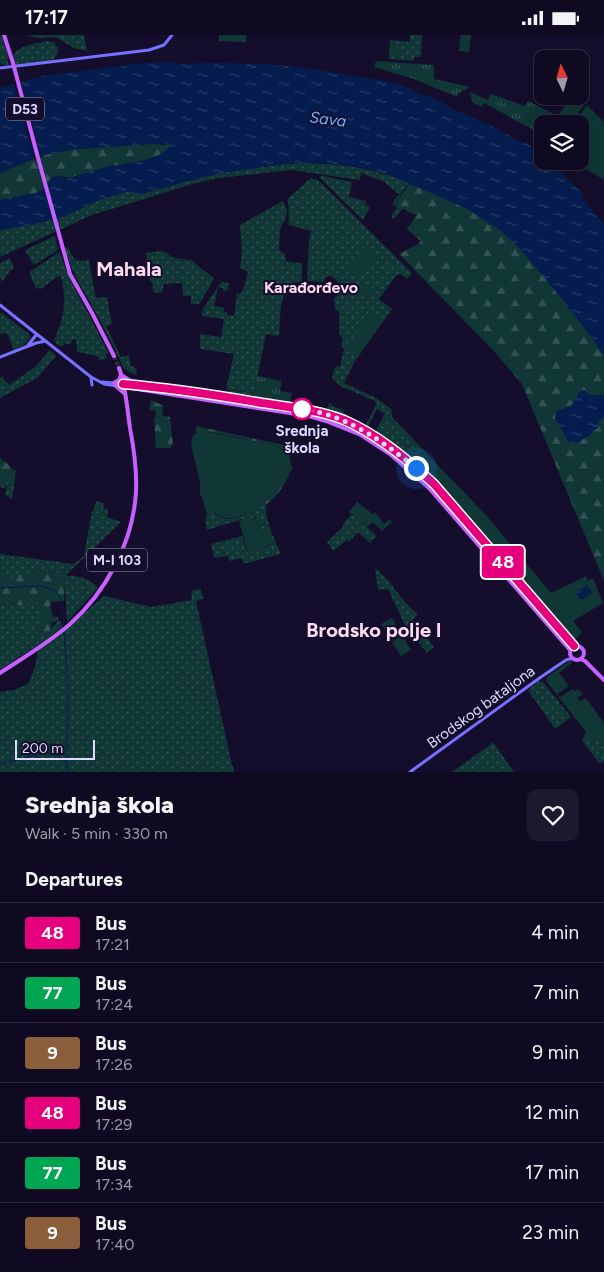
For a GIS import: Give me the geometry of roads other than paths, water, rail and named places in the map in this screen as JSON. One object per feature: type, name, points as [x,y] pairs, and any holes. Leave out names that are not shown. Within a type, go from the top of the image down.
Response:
[{"type":"main road","name":"D53","points":[[4,35],[64,254],[73,280],[114,356]]},
{"type":"main road","name":"M-I 103","points":[[0,673],[35,650],[77,617],[100,590],[119,557],[129,526],[136,493],[134,452],[126,397],[119,368]]},
{"type":"main road","points":[[126,397],[123,391],[115,385],[121,375],[133,383],[143,386]]},
{"type":"main road","points":[[123,385],[185,391],[308,410],[353,425],[387,446],[416,468],[439,489],[574,646],[583,649],[582,657]]},
{"type":"main road","points":[[123,385],[135,389],[309,416],[361,435],[390,455],[429,488],[490,557],[571,655],[582,657],[604,680]]},
{"type":"main road","points":[[126,397],[129,391],[135,389]]},
{"type":"main road","points":[[490,557],[495,553]]},
{"type":"main road","points":[[571,655],[574,646]]},
{"type":"street","points":[[0,68],[149,50],[167,42],[172,35]]},
{"type":"street","points":[[0,305],[97,381],[123,385]]},
{"type":"street","points":[[26,347],[37,334]]},
{"type":"street","points":[[0,357],[46,341]]},
{"type":"street","points":[[91,377],[92,385]]},
{"type":"street","name":"Brodskog bataljona","points":[[410,772],[571,655]]},
{"type":"water","name":"Sava","points":[[144,63],[280,65],[387,81],[443,103],[453,110],[468,115],[514,139],[528,144],[534,149],[534,170],[558,170],[583,194],[582,198],[604,225],[604,355],[544,277],[520,249],[501,231],[466,208],[389,175],[369,169],[335,164],[305,163],[283,164],[221,173],[142,194],[129,191],[99,200],[63,217],[0,230],[0,200],[36,193],[42,190],[53,176],[69,178],[106,167],[142,161],[159,155],[171,146],[151,144],[69,150],[41,156],[0,173],[0,88],[42,76]]},
{"type":"water","points":[[585,390],[589,395],[604,395],[604,417],[599,421],[598,428],[590,435],[577,443],[571,441],[569,443],[555,418],[556,411],[572,405],[580,391]]},
{"type":"water","points":[[587,585],[592,593],[581,600],[576,592]]},
{"type":"waterway","points":[[0,588],[41,586],[56,591],[62,603],[64,626]]},
{"type":"waterway","points":[[64,632],[68,682],[67,772]]},
{"type":"waterway","points":[[0,764],[51,752],[57,754],[67,763]]},
{"type":"tunnel","points":[[114,356],[119,368]]},
{"type":"place","name":"Srednja škola","points":[[302,409]]},
{"type":"district","name":"Mahala","points":[[129,269]]},
{"type":"district","name":"Karađorđevo","points":[[311,287]]},
{"type":"district","name":"Brodsko polje I","points":[[374,630]]}]
